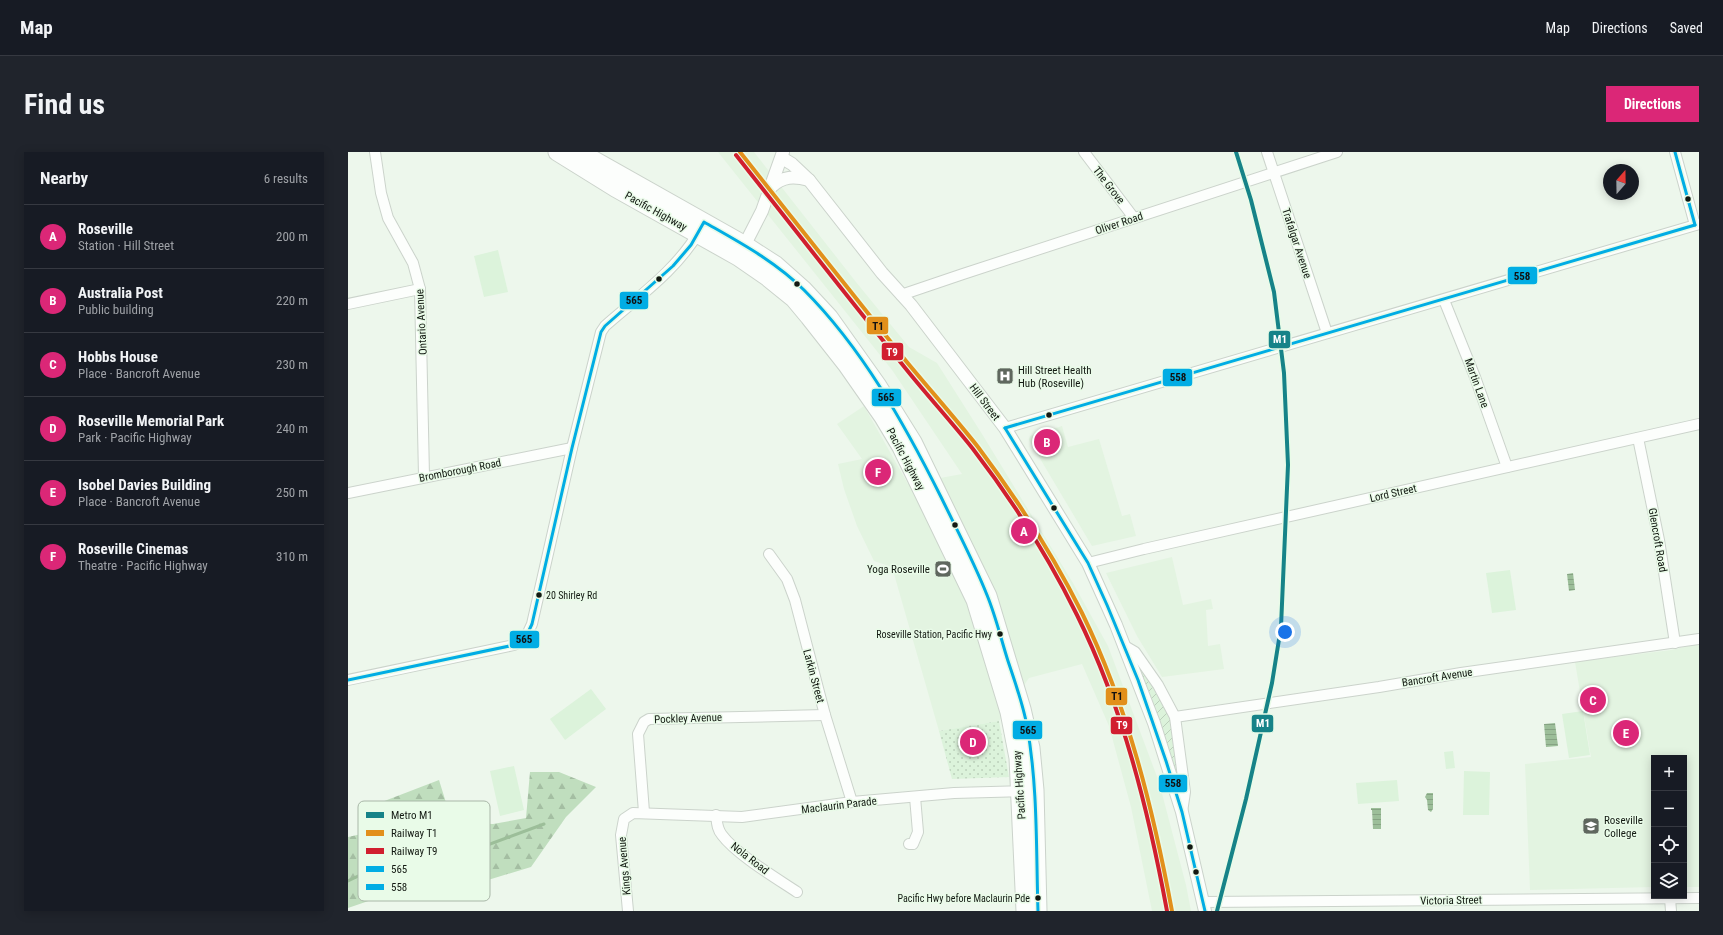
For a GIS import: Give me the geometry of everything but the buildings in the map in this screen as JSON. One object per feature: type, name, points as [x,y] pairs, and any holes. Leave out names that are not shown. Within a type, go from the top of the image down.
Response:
[{"type":"highway","name":"Pacific Highway","points":[[557,152],[615,188],[701,228]]},
{"type":"highway","name":"Pacific Highway","points":[[580,152],[701,228],[741,251],[776,265],[803,289],[829,317],[878,386],[913,442],[988,596],[1026,724],[1027,790],[1025,911]]},
{"type":"highway","name":"Pacific Highway","points":[[1027,790],[1038,911]]},
{"type":"street","name":"Ontario Avenue","points":[[375,152],[381,193],[388,218],[413,263],[420,289],[424,476]]},
{"type":"street","name":"The Grove","points":[[1084,152],[1134,218]]},
{"type":"street","name":"Trafalgar Avenue","points":[[1267,152],[1327,333]]},
{"type":"street","name":"Oliver Road","points":[[902,295],[1337,152]]},
{"type":"street","points":[[1005,428],[1444,300],[1697,224],[1675,152]]},
{"type":"street","points":[[741,251],[762,211],[771,187],[779,176],[782,155]]},
{"type":"street","name":"Hill Street","points":[[782,155],[809,180],[882,273],[911,305],[1005,428],[1088,563],[1107,605],[1154,723],[1182,812],[1204,906]]},
{"type":"street","points":[[779,176],[809,180]]},
{"type":"street","points":[[348,680],[514,645],[525,639],[532,624],[572,448],[601,332],[605,326],[673,266],[688,249],[701,228]]},
{"type":"street","points":[[348,304],[420,289]]},
{"type":"street","name":"Martin Lane","points":[[1444,300],[1475,376],[1507,467]]},
{"type":"street","name":"Lord Street","points":[[1088,563],[1144,549],[1699,424]]},
{"type":"street","name":"Glencroft Road","points":[[1638,438],[1659,540],[1675,643]]},
{"type":"street","name":"Bromborough Road","points":[[348,493],[424,476],[572,448]]},
{"type":"street","name":"Larkin Street","points":[[769,554],[787,579],[794,600],[824,716],[852,802]]},
{"type":"street","name":"Bancroft Avenue","points":[[1175,716],[1699,639]]},
{"type":"street","points":[[1123,646],[1135,652],[1158,685],[1175,716],[1185,792],[1182,812]]},
{"type":"street","name":"Pockley Avenue","points":[[644,812],[638,734],[644,722],[649,719],[824,716]]},
{"type":"street","name":"Maclaurin Parade","points":[[644,812],[742,817],[852,802],[954,793],[1027,790]]},
{"type":"street","points":[[909,844],[913,844],[918,832],[915,797]]},
{"type":"street","name":"Kings Avenue","points":[[628,911],[621,830],[624,819],[628,815],[644,812]]},
{"type":"street","name":"Nola Road","points":[[716,815],[717,825],[722,836],[770,875],[797,892]]},
{"type":"street","name":"Victoria Street","points":[[1204,906],[1651,898]]},
{"type":"street","name":"Victoria Street","points":[[1687,898],[1699,898]]},
{"type":"street","points":[[1670,899],[1671,911]]},
{"type":"shaded area","points":[[718,152],[754,152],[909,347],[937,363],[982,434],[1073,583],[1108,646],[1159,782],[1186,885],[1191,911],[1152,911],[1131,807],[1109,726],[1082,664],[1029,678],[999,721],[939,731],[892,567],[874,561],[857,526],[844,489],[838,464],[862,459],[837,424],[864,406],[908,484],[962,474],[892,370]]},
{"type":"shaded area","points":[[498,250],[508,292],[484,297],[474,256]]},
{"type":"shaded area","points":[[1062,426],[1068,447],[1099,439],[1122,516],[1130,514],[1136,536],[1092,546],[1029,440],[1030,436]]},
{"type":"shaded area","points":[[1172,557],[1183,605],[1211,599],[1213,609],[1206,610],[1208,646],[1220,644],[1224,669],[1162,677],[1137,636],[1106,573]]},
{"type":"shaded area","points":[[1510,570],[1516,610],[1492,613],[1486,573]]},
{"type":"shaded area","points":[[1573,573],[1575,590],[1569,591],[1567,574]]},
{"type":"shaded area","name":"Roseville College","points":[[1699,644],[1699,887],[1687,887],[1687,755],[1651,755],[1651,887],[1530,890],[1525,764],[1591,757],[1575,662],[1671,650]]},
{"type":"shaded area","points":[[1131,653],[1166,709],[1171,722],[1182,792]]},
{"type":"shaded area","points":[[591,689],[606,709],[565,740],[550,719]]},
{"type":"shaded area","points":[[1583,711],[1590,755],[1569,758],[1562,714]]},
{"type":"shaded area","points":[[999,721],[1009,777],[952,779],[939,731]]},
{"type":"shaded area","points":[[1555,723],[1558,746],[1546,747],[1544,724]]},
{"type":"shaded area","points":[[1453,751],[1455,768],[1446,769],[1444,752]]},
{"type":"shaded area","points":[[514,766],[524,810],[500,816],[490,771]]},
{"type":"shaded area","points":[[1464,771],[1490,772],[1489,815],[1463,815]]},
{"type":"shaded area","points":[[1397,780],[1399,801],[1358,804],[1356,783]]},
{"type":"shaded area","points":[[1427,793],[1433,793],[1433,809],[1431,812],[1428,810],[1427,800],[1425,797]]},
{"type":"shaded area","points":[[1371,808],[1381,808],[1381,829],[1373,829]]},
{"type":"green space","points":[[530,772],[559,772],[596,787],[566,817],[531,867],[490,879],[490,824],[526,818]]},
{"type":"green space","points":[[439,780],[446,801],[384,801]]},
{"type":"green space","points":[[358,835],[358,901],[368,901],[348,908],[348,837]]},
{"type":"waterway","points":[[490,844],[544,824]]},
{"type":"waterway","points":[[348,881],[358,876]]},
{"type":"metro line","name":"M1","points":[[1217,911],[1246,799],[1272,683],[1281,627],[1288,465],[1284,373],[1274,292],[1251,200],[1236,152]]},
{"type":"rail line","name":"T1","points":[[740,152],[906,361],[978,447],[1020,507],[1047,549],[1071,591],[1098,649],[1126,722],[1147,797],[1165,873],[1172,911]]},
{"type":"rail line","name":"T9","points":[[736,155],[881,338],[973,449],[1016,509],[1054,571],[1093,650],[1121,723],[1142,797],[1160,873],[1167,911]]},
{"type":"transit line","name":"558","points":[[1675,152],[1695,225]]},
{"type":"transit line","name":"565","points":[[348,680],[514,645],[525,639],[532,624],[572,448],[601,332],[605,326],[673,266],[691,245],[704,222],[769,261],[781,270],[804,290],[845,336],[897,414],[927,469],[965,546],[993,612],[1021,701],[1027,726],[1031,749],[1035,795],[1038,911]]},
{"type":"transit line","name":"558","points":[[1005,428],[1695,225]]},
{"type":"transit line","name":"558","points":[[1005,428],[1088,563],[1107,605],[1138,680],[1166,761],[1182,812],[1205,911]]},
{"type":"place","name":"Hill Street Health Hub (Roseville)","points":[[1005,376]]},
{"type":"place","name":"Australia Post","points":[[1047,442]]},
{"type":"place","name":"Roseville Cinemas","points":[[878,472]]},
{"type":"place","name":"Roseville","points":[[1024,531]]},
{"type":"place","name":"Yoga Roseville","points":[[943,569]]},
{"type":"place","name":"20 Shirley Rd","points":[[539,595]]},
{"type":"place","name":"Roseville Station, Pacific Hwy","points":[[1000,634]]},
{"type":"place","name":"Hobbs House","points":[[1593,700]]},
{"type":"place","name":"Isobel Davies Building","points":[[1626,733]]},
{"type":"place","name":"Roseville Memorial Park","points":[[973,742]]},
{"type":"place","name":"Roseville College","points":[[1591,826]]},
{"type":"place","name":"Pacific Hwy before Maclaurin Pde","points":[[1038,898]]}]
